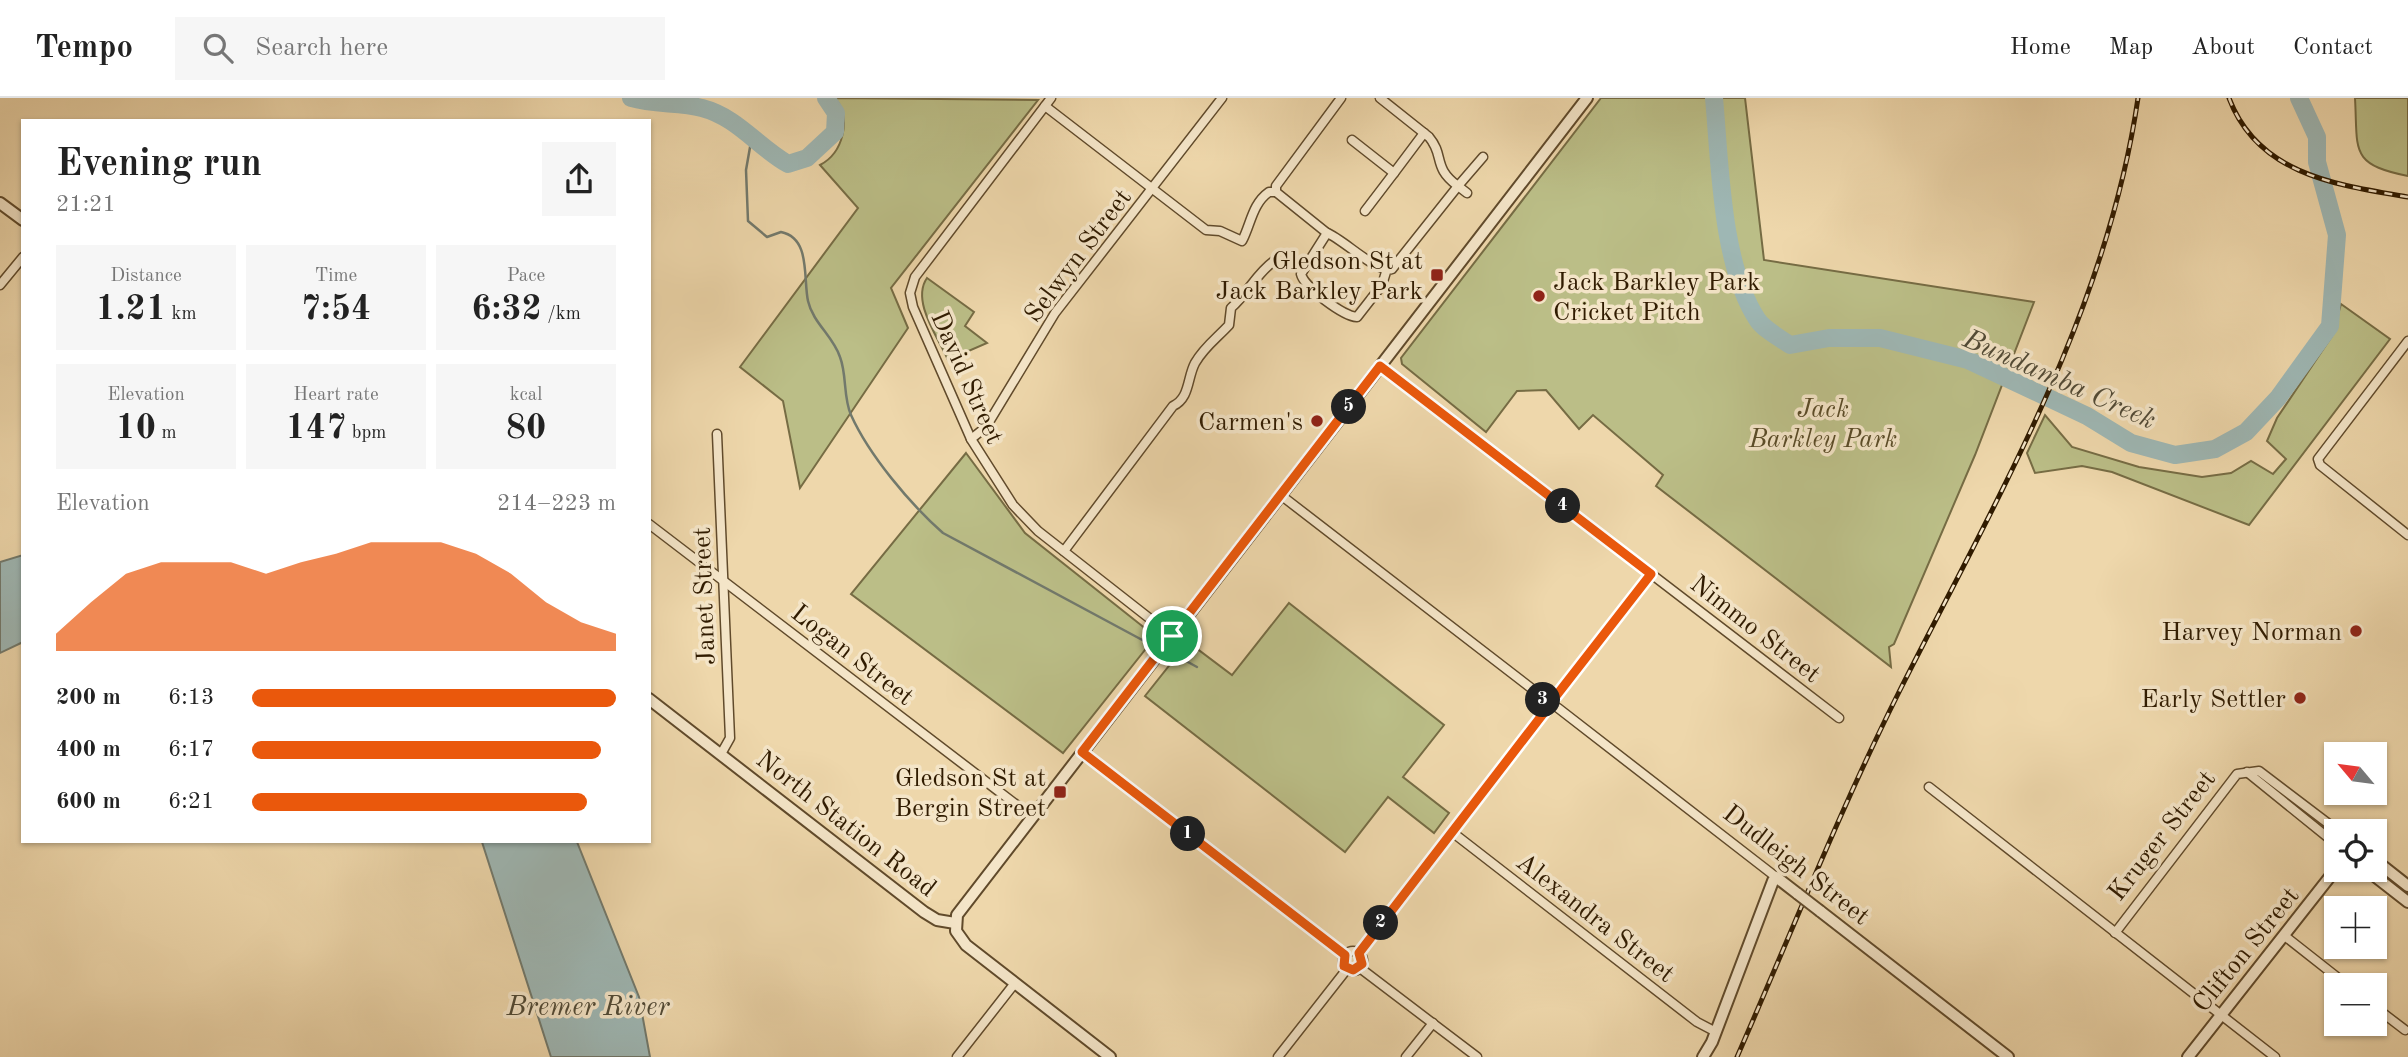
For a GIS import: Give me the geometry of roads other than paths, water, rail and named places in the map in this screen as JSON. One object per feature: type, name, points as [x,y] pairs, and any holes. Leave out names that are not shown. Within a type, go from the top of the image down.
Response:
[{"type":"street","name":"David Street","points":[[1051,98],[915,277],[910,293],[971,439],[1026,520],[1172,636]]},
{"type":"street","name":"Selwyn Street","points":[[971,439],[986,427],[1055,313],[1222,98]]},
{"type":"street","points":[[1276,192],[1279,179],[1341,98]]},
{"type":"street","points":[[1380,98],[1424,133],[1434,144],[1444,175],[1467,193]]},
{"type":"street","points":[[956,923],[962,908],[1031,816],[1282,496],[1587,98]]},
{"type":"street","points":[[1045,106],[1202,227],[1242,241],[1248,221],[1260,202],[1269,192],[1276,192],[1327,233],[1336,236],[1386,272]]},
{"type":"street","points":[[1365,211],[1424,133]]},
{"type":"street","points":[[1352,140],[1394,173]]},
{"type":"street","points":[[1327,233],[1303,268],[1302,279],[1343,313],[1357,317],[1382,285],[1386,272],[1398,265],[1483,157]]},
{"type":"street","points":[[0,203],[21,219]]},
{"type":"street","points":[[0,285],[21,259]]},
{"type":"street","points":[[1063,551],[1173,406],[1184,398],[1195,362],[1213,339],[1229,325],[1231,308],[1244,298],[1260,271],[1274,261]]},
{"type":"street","points":[[2408,341],[2318,459],[2320,465],[2408,534]]},
{"type":"street","name":"Nimmo Street","points":[[1380,366],[1839,718]]},
{"type":"street","name":"Janet Street","points":[[717,434],[730,738],[720,754]]},
{"type":"street","points":[[1282,496],[1544,698],[1556,696],[1651,574]]},
{"type":"street","name":"Logan Street","points":[[651,526],[1031,816]]},
{"type":"street","points":[[1544,698],[1546,710],[1552,712],[1558,708],[1560,702],[1556,696]]},
{"type":"street","name":"North Station Road","points":[[651,701],[924,912],[937,920],[956,923],[960,939],[1110,1057]]},
{"type":"street","name":"Dudleigh Street","points":[[1558,708],[2008,1057]]},
{"type":"street","points":[[1359,953],[1546,710]]},
{"type":"street","points":[[1082,752],[1345,955]]},
{"type":"street","name":"Kruger Street","points":[[2115,933],[2237,774],[2259,771],[2324,820]]},
{"type":"street","name":"Kruger Street","points":[[2247,772],[2324,835]]},
{"type":"street","points":[[1929,787],[2275,1057]]},
{"type":"street","name":"Alexandra Street","points":[[1452,832],[1697,1022],[1716,1032]]},
{"type":"street","points":[[2387,869],[2408,886]]},
{"type":"street","points":[[1703,1057],[1716,1032],[1776,877]]},
{"type":"street","name":"Clifton Street","points":[[2188,1057],[2286,937],[2326,882]]},
{"type":"street","points":[[2382,882],[2408,902]]},
{"type":"street","points":[[2286,937],[2332,973]]},
{"type":"street","points":[[1347,969],[1343,962],[1345,955],[1351,951],[1359,953],[1363,960],[1360,968]]},
{"type":"street","points":[[1278,1057],[1347,969],[1360,968],[1477,1057]]},
{"type":"street","points":[[957,1057],[1015,983]]},
{"type":"street","points":[[2387,1016],[2405,1030]]},
{"type":"street","points":[[1406,1057],[1433,1023]]},
{"type":"water","points":[[21,556],[21,643],[0,653],[0,562]]},
{"type":"water","name":"Bremer River","points":[[482,843],[577,843],[639,997],[650,1057],[551,1057]]},
{"type":"waterway","name":"Bundamba Creek","points":[[631,98],[693,106],[715,112],[737,125],[788,164],[807,158],[835,132],[836,113],[826,98]]},
{"type":"waterway","name":"Bundamba Creek","points":[[1714,98],[1729,242],[1745,296],[1757,319],[1767,330],[1790,345],[1829,338],[1880,338],[1968,360],[2087,416],[2131,443],[2175,455],[2215,449],[2246,432],[2278,398],[2330,326],[2337,235],[2317,162],[2317,137],[2299,98]]},
{"type":"waterway","points":[[752,136],[746,170],[748,221],[767,237],[781,232],[797,242],[804,260],[808,301],[814,316],[833,342],[840,357],[851,415],[868,446],[891,478],[943,533],[1146,642]]},
{"type":"waterway","points":[[1177,656],[1197,667]]},
{"type":"railway","points":[[1737,1057],[1855,783],[2008,478],[2074,331],[2101,255],[2123,178],[2138,98]]},
{"type":"railway","points":[[2229,98],[2242,124],[2259,144],[2280,160],[2328,181],[2408,197]]},
{"type":"place","name":"Gledson St at Jack Barkley Park","points":[[1437,275]]},
{"type":"place","name":"Jack Barkley Park Cricket Pitch","points":[[1539,296]]},
{"type":"place","name":"Carmen's","points":[[1317,421]]},
{"type":"place","name":"Harvey Norman","points":[[2356,631]]},
{"type":"place","name":"Early Settler","points":[[2300,698]]},
{"type":"place","name":"Gledson St at Bergin Street","points":[[1060,792]]},
{"type":"park label","name":"Jack Barkley Park","points":[[1823,423]]}]
